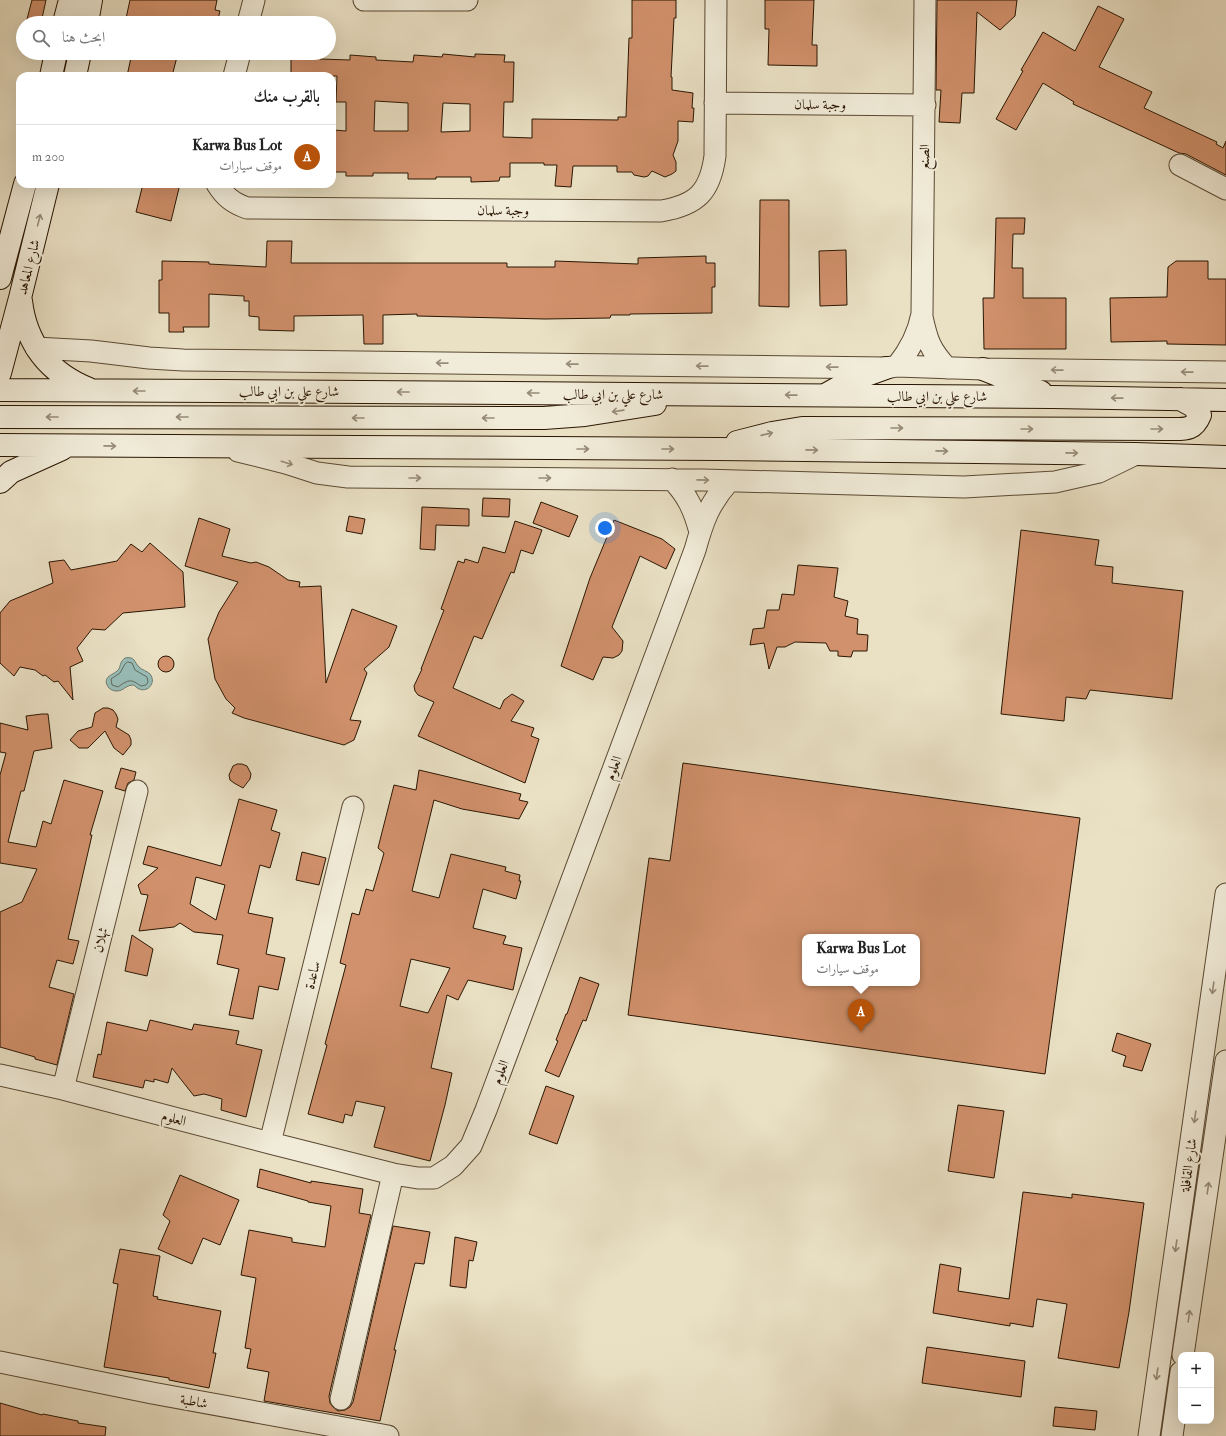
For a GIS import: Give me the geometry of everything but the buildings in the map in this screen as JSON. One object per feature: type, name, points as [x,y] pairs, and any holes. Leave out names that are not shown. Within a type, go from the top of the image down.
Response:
[{"type":"main road","points":[[66,16],[70,0]]},
{"type":"main road","points":[[89,16],[92,0]]},
{"type":"main road","points":[[52,72],[54,60]]},
{"type":"main road","points":[[75,72],[78,60]]},
{"type":"main road","name":"شارع المعاهد","points":[[0,278],[24,188]]},
{"type":"main road","name":"شارع المعاهد","points":[[0,374],[47,188]]},
{"type":"main road","points":[[20,298],[22,316],[36,348],[49,364],[61,374],[77,384],[94,391]]},
{"type":"main road","points":[[824,396],[850,381],[892,367]]},
{"type":"main road","points":[[983,369],[1053,397]]},
{"type":"main road","name":"شارع علي بن ابي طالب","points":[[0,390],[1053,397],[1226,400]]},
{"type":"main road","points":[[0,417],[544,418],[622,410],[712,395]]},
{"type":"main road","points":[[717,449],[741,440],[802,428],[1183,429],[1191,427],[1197,423],[1200,414],[1193,406],[1180,399]]},
{"type":"main road","points":[[0,445],[717,449],[1136,454],[1217,457],[1226,468]]},
{"type":"main road","points":[[0,482],[11,472],[71,446]]},
{"type":"street","points":[[250,16],[254,0]]},
{"type":"street","points":[[364,0],[467,0]]},
{"type":"street","name":"وجبة سلمان","points":[[219,188],[223,194],[234,203],[247,208],[653,211],[678,208],[693,200],[705,188],[712,173],[715,156],[716,0]]},
{"type":"street","name":"الصنع","points":[[892,367],[906,356],[913,344],[919,330],[922,314],[926,0]]},
{"type":"street","points":[[235,72],[238,60]]},
{"type":"street","name":"وجبة سلمان","points":[[715,104],[925,105]]},
{"type":"street","points":[[1180,165],[1226,189]]},
{"type":"street","name":"الصنع","points":[[922,314],[930,345],[937,357],[947,368]]},
{"type":"street","name":"شارع علي بن ابي طالب","points":[[36,348],[91,350],[148,358],[183,360],[1226,372]]},
{"type":"street","points":[[222,447],[317,472],[348,477],[672,479],[964,487],[1055,482],[1099,472],[1136,454]]},
{"type":"street","points":[[672,479],[690,503],[700,532]]},
{"type":"street","name":"العلوم","points":[[0,1075],[63,1089],[393,1174],[418,1178],[434,1178],[453,1166],[471,1146],[522,1017],[695,550],[700,532],[711,505],[729,481]]},
{"type":"street","name":"ثهلان","points":[[63,1089],[137,791]]},
{"type":"street","name":"ساعدة","points":[[270,1143],[353,807]]},
{"type":"street","name":"شارع القافلة","points":[[1149,1436],[1226,894]]},
{"type":"street","name":"شارع القافلة","points":[[1183,1352],[1226,1061]]},
{"type":"street","points":[[340,1399],[393,1174]]},
{"type":"street","name":"شاطبة","points":[[0,1362],[152,1393],[388,1436]]},
{"type":"street","points":[[1172,1436],[1179,1388]]},
{"type":"water","points":[[125,658],[133,659],[139,667],[150,674],[152,682],[149,688],[142,690],[134,685],[131,685],[117,691],[109,688],[106,681],[107,678],[119,669],[121,662]]},
{"type":"place","name":"Karwa Bus Lot","points":[[861,1032]]}]
